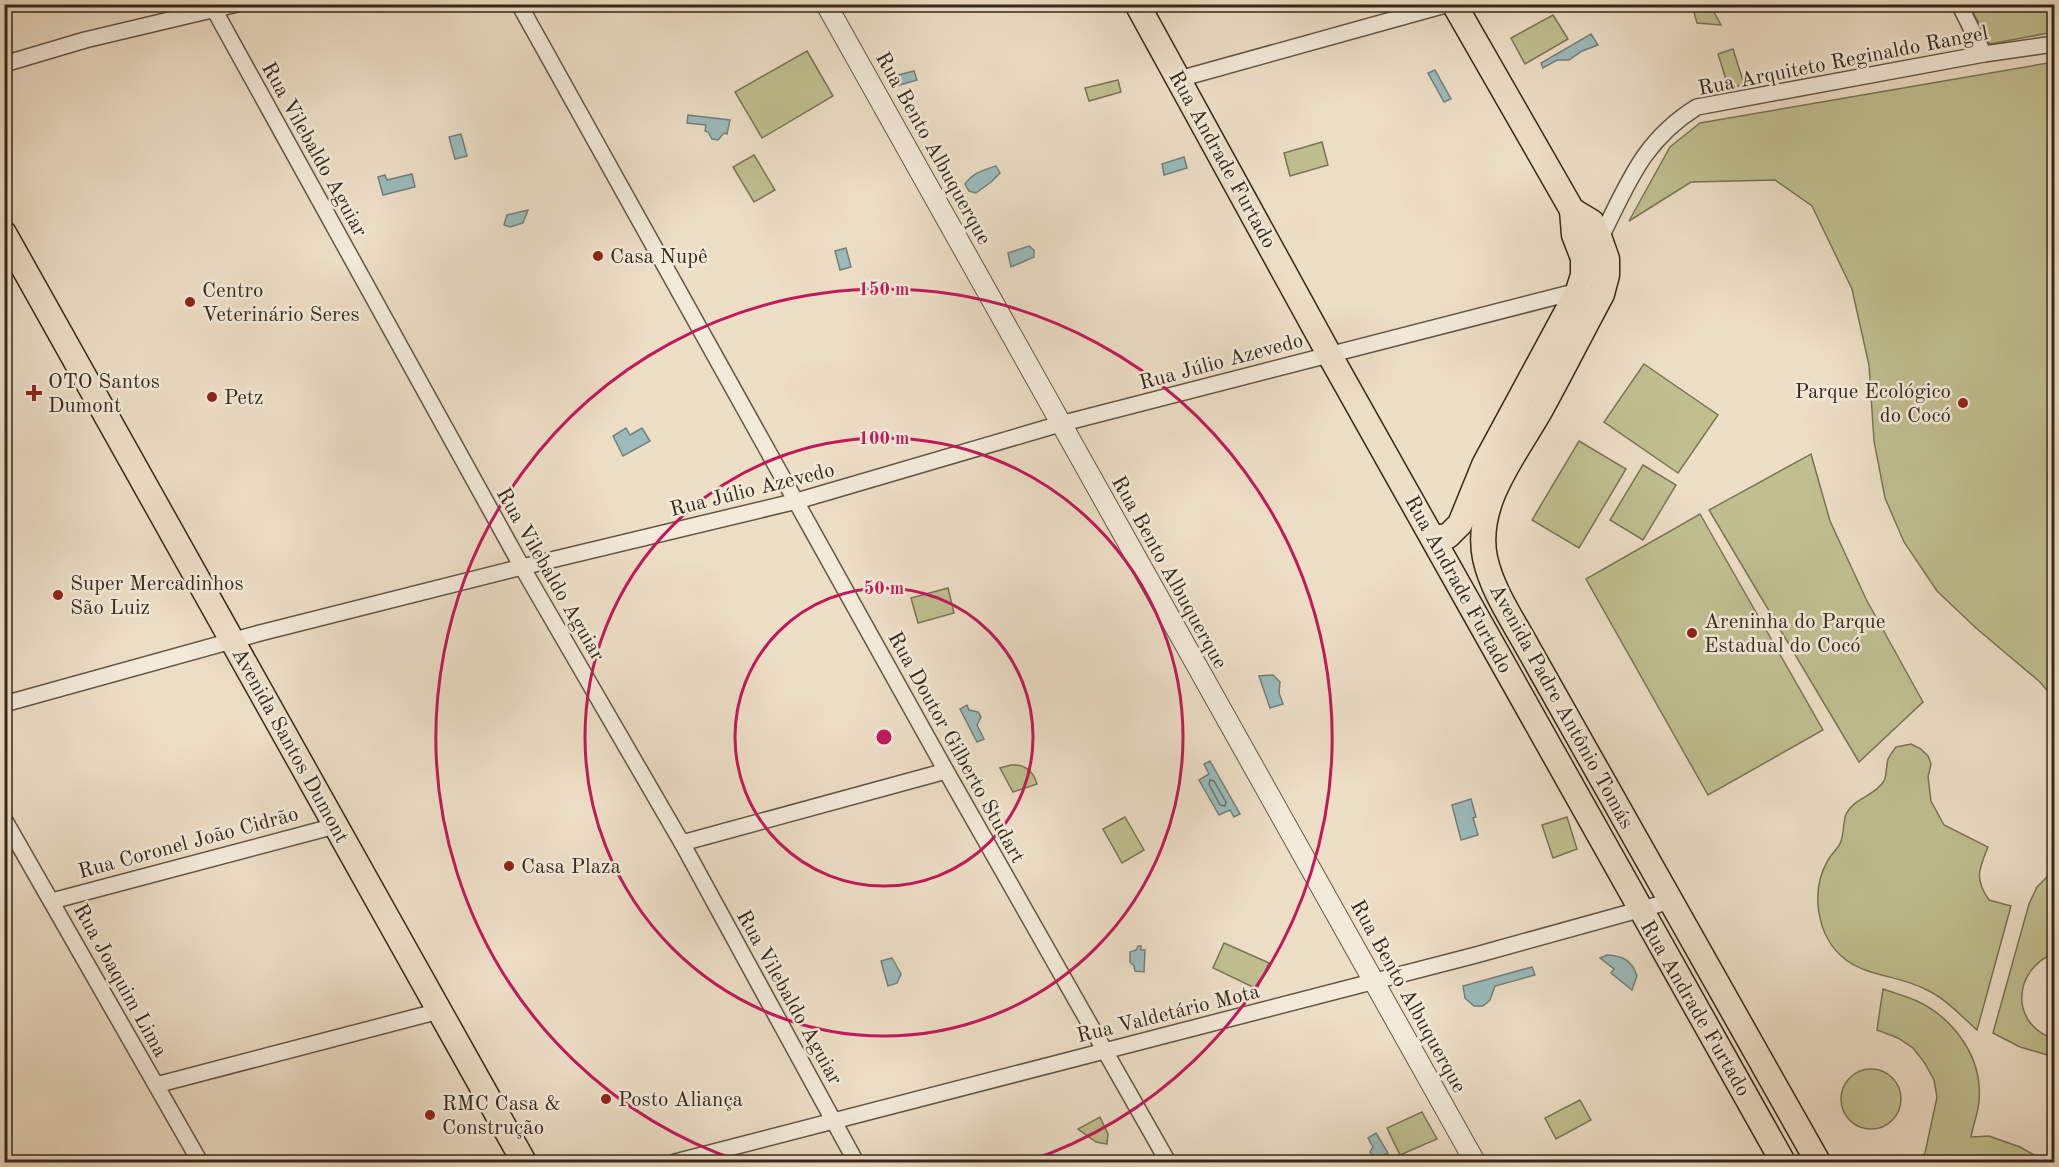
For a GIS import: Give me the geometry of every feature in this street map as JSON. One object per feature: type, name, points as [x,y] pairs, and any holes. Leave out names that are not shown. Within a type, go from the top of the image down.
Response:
[{"type":"main road","name":"Rua Andrade Furtado","points":[[1137,4],[1329,354],[1783,1162]]},
{"type":"main road","name":"Avenida Padre Antônio Tomás","points":[[1433,538],[1448,536],[1460,524],[1484,465],[1578,291],[1583,274],[1583,258],[1574,235],[1572,210],[1454,4]]},
{"type":"main road","name":"Avenida Padre Antônio Tomás","points":[[1572,210],[1592,222],[1607,259],[1607,275],[1602,294],[1498,484],[1484,525],[1485,556],[1500,597],[1818,1162]]},
{"type":"main road","name":"Avenida Santos Dumont","points":[[4,233],[524,1162]]},
{"type":"main road","points":[[1538,414],[1546,350]]},
{"type":"main road","points":[[1484,465],[1524,437]]},
{"type":"street","points":[[4,64],[86,40],[237,4]]},
{"type":"street","name":"Rua Doutor Gilberto Studart","points":[[519,4],[946,771],[1168,1162]]},
{"type":"street","name":"Rua Bento Albuquerque","points":[[826,4],[1224,718],[1375,981],[1475,1162]]},
{"type":"street","points":[[1179,79],[1449,4]]},
{"type":"street","points":[[1959,4],[1984,54]]},
{"type":"street","name":"Rua Vilebaldo Aguiar","points":[[213,8],[522,567],[682,843],[856,1162]]},
{"type":"street","name":"Rua Arquiteto Reginaldo Rangel","points":[[1600,239],[1645,153],[1678,119],[1697,107],[1984,54],[2055,45]]},
{"type":"street","name":"Rua Júlio Azevedo","points":[[4,704],[522,567],[796,501],[1060,424],[1578,291]]},
{"type":"street","points":[[682,843],[946,771]]},
{"type":"street","name":"Rua Joaquim Lima","points":[[4,819],[200,1162]]},
{"type":"street","name":"Rua Coronel João Cidrão","points":[[52,901],[336,825]]},
{"type":"street","name":"Rua Valdetário Mota","points":[[675,1162],[1487,952],[1671,901]]},
{"type":"street","points":[[156,1085],[439,1011]]},
{"type":"shaded area","points":[[1692,5],[1710,5],[1721,25],[1697,23]]},
{"type":"shaded area","points":[[1969,5],[2054,5],[2054,32],[1990,44]]},
{"type":"shaded area","points":[[1553,15],[1568,39],[1525,64],[1511,38]]},
{"type":"shaded area","points":[[1733,49],[1744,84],[1729,89],[1718,54]]},
{"type":"shaded area","points":[[807,51],[833,96],[762,138],[735,92]]},
{"type":"shaded area","name":"Parque Ecológico do Cocó","points":[[2054,62],[2054,699],[2040,682],[1976,628],[1937,591],[1904,542],[1885,498],[1874,441],[1869,365],[1852,289],[1812,206],[1775,180],[1691,182],[1629,221],[1670,147],[1700,123]]},
{"type":"shaded area","points":[[1118,80],[1121,92],[1089,101],[1085,88]]},
{"type":"shaded area","points":[[1322,142],[1328,165],[1290,176],[1284,153]]},
{"type":"shaded area","points":[[754,155],[775,190],[754,202],[733,167]]},
{"type":"shaded area","points":[[1644,364],[1718,415],[1678,473],[1604,422]]},
{"type":"shaded area","points":[[1579,441],[1626,469],[1579,548],[1532,520]]},
{"type":"shaded area","points":[[1811,454],[1830,521],[1866,599],[1923,702],[1859,762],[1709,510]]},
{"type":"shaded area","points":[[1643,465],[1676,485],[1643,540],[1610,520]]},
{"type":"shaded area","name":"Areninha do Parque Estadual do Cocó","points":[[1700,514],[1823,730],[1708,795],[1586,579]]},
{"type":"shaded area","points":[[948,588],[954,613],[918,623],[911,598]]},
{"type":"shaded area","points":[[1911,744],[1928,756],[1931,764],[1928,777],[1931,801],[1944,825],[1988,847],[1979,874],[1984,893],[1989,900],[2011,906],[1977,1030],[1947,1003],[1927,990],[1865,970],[1846,960],[1828,939],[1819,913],[1819,885],[1822,872],[1840,844],[1846,814],[1854,804],[1884,781],[1888,759],[1896,747]]},
{"type":"shaded area","points":[[1011,765],[1027,769],[1037,784],[1013,792],[1000,768]]},
{"type":"shaded area","points":[[1125,817],[1144,850],[1122,863],[1103,829]]},
{"type":"shaded area","points":[[1567,817],[1577,849],[1553,858],[1542,825]]},
{"type":"shaded area","points":[[2050,874],[2054,881],[2054,953],[2040,961],[2030,972],[2024,984],[2022,997],[2024,1010],[2030,1022],[2040,1032],[2054,1039],[2054,1057],[2020,1047],[1993,1033],[2029,904],[2037,887]]},
{"type":"shaded area","points":[[1224,943],[1269,963],[1257,989],[1213,968]]},
{"type":"shaded area","points":[[1883,989],[1913,999],[1931,1009],[1954,1029],[1964,1042],[1976,1070],[1979,1085],[1978,1106],[1971,1137],[1989,1136],[2020,1147],[2047,1162],[1918,1162],[1925,1153],[1937,1097],[1934,1080],[1913,1048],[1898,1038],[1877,1030]]},
{"type":"shaded area","points":[[1871,1069],[1888,1074],[1896,1082],[1901,1099],[1896,1116],[1888,1124],[1871,1129],[1854,1124],[1846,1116],[1841,1099],[1846,1082],[1854,1074]]},
{"type":"shaded area","points":[[1580,1100],[1591,1120],[1556,1139],[1545,1118]]},
{"type":"shaded area","points":[[1422,1112],[1437,1139],[1400,1155],[1387,1128]]},
{"type":"shaded area","points":[[1100,1117],[1108,1134],[1107,1144],[1096,1142],[1078,1129]]},
{"type":"water","points":[[1591,34],[1598,45],[1582,51],[1569,60],[1557,60],[1543,68],[1541,63]]},
{"type":"water","points":[[1435,70],[1451,99],[1444,102],[1428,73]]},
{"type":"water","points":[[914,71],[917,80],[896,86],[894,76]]},
{"type":"water","points":[[688,115],[730,120],[727,134],[724,133],[718,140],[712,139],[705,131],[706,125],[687,123]]},
{"type":"water","points":[[461,134],[467,156],[455,159],[449,137]]},
{"type":"water","points":[[1184,157],[1187,168],[1164,175],[1162,164]]},
{"type":"water","points":[[996,166],[1000,173],[991,182],[976,193],[969,191],[965,184],[971,177]]},
{"type":"water","points":[[412,174],[415,187],[383,195],[378,177],[385,175],[387,180]]},
{"type":"water","points":[[528,210],[523,223],[510,227],[504,225],[507,215]]},
{"type":"water","points":[[1029,246],[1034,250],[1034,257],[1011,267],[1008,253]]},
{"type":"water","points":[[846,248],[851,267],[840,270],[835,251]]},
{"type":"water","points":[[626,428],[630,435],[642,428],[650,441],[623,456],[613,436]]},
{"type":"water","points":[[1273,675],[1280,682],[1279,693],[1283,704],[1270,708],[1259,676]]},
{"type":"water","points":[[967,705],[969,710],[978,712],[981,717],[977,725],[984,739],[977,742],[960,709]]},
{"type":"water","points":[[1210,761],[1240,814],[1234,817],[1230,810],[1219,815],[1199,780],[1209,774],[1204,764]]},
{"type":"water","points":[[1471,799],[1478,835],[1461,840],[1452,805]]},
{"type":"water","points":[[1138,946],[1141,946],[1141,950],[1145,950],[1144,972],[1135,971],[1130,962],[1130,952],[1136,950]]},
{"type":"water","points":[[1607,955],[1618,956],[1630,963],[1637,976],[1632,990],[1611,973],[1614,969],[1600,958]]},
{"type":"water","points":[[892,958],[901,974],[897,983],[888,986],[881,961]]},
{"type":"water","points":[[1532,967],[1535,975],[1495,986],[1490,1000],[1483,1006],[1474,1006],[1465,998],[1463,986]]},
{"type":"water","points":[[1376,1133],[1388,1153],[1375,1160],[1370,1152],[1373,1147],[1368,1138]]},
{"type":"place","name":"Casa Nupê","points":[[598,256]]},
{"type":"place","name":"Centro Veterinário Seres","points":[[190,302]]},
{"type":"place","name":"OTO Santos Dumont","points":[[34,393]]},
{"type":"place","name":"Petz","points":[[212,397]]},
{"type":"place","name":"Parque Ecológico do Cocó","points":[[1963,403]]},
{"type":"place","name":"Super Mercadinhos São Luiz","points":[[58,595]]},
{"type":"place","name":"Areninha do Parque Estadual do Cocó","points":[[1692,633]]},
{"type":"place","name":"Casa Plaza","points":[[509,866]]},
{"type":"place","name":"Posto Aliança","points":[[606,1099]]},
{"type":"place","name":"RMC Casa & Construção","points":[[430,1115]]}]
